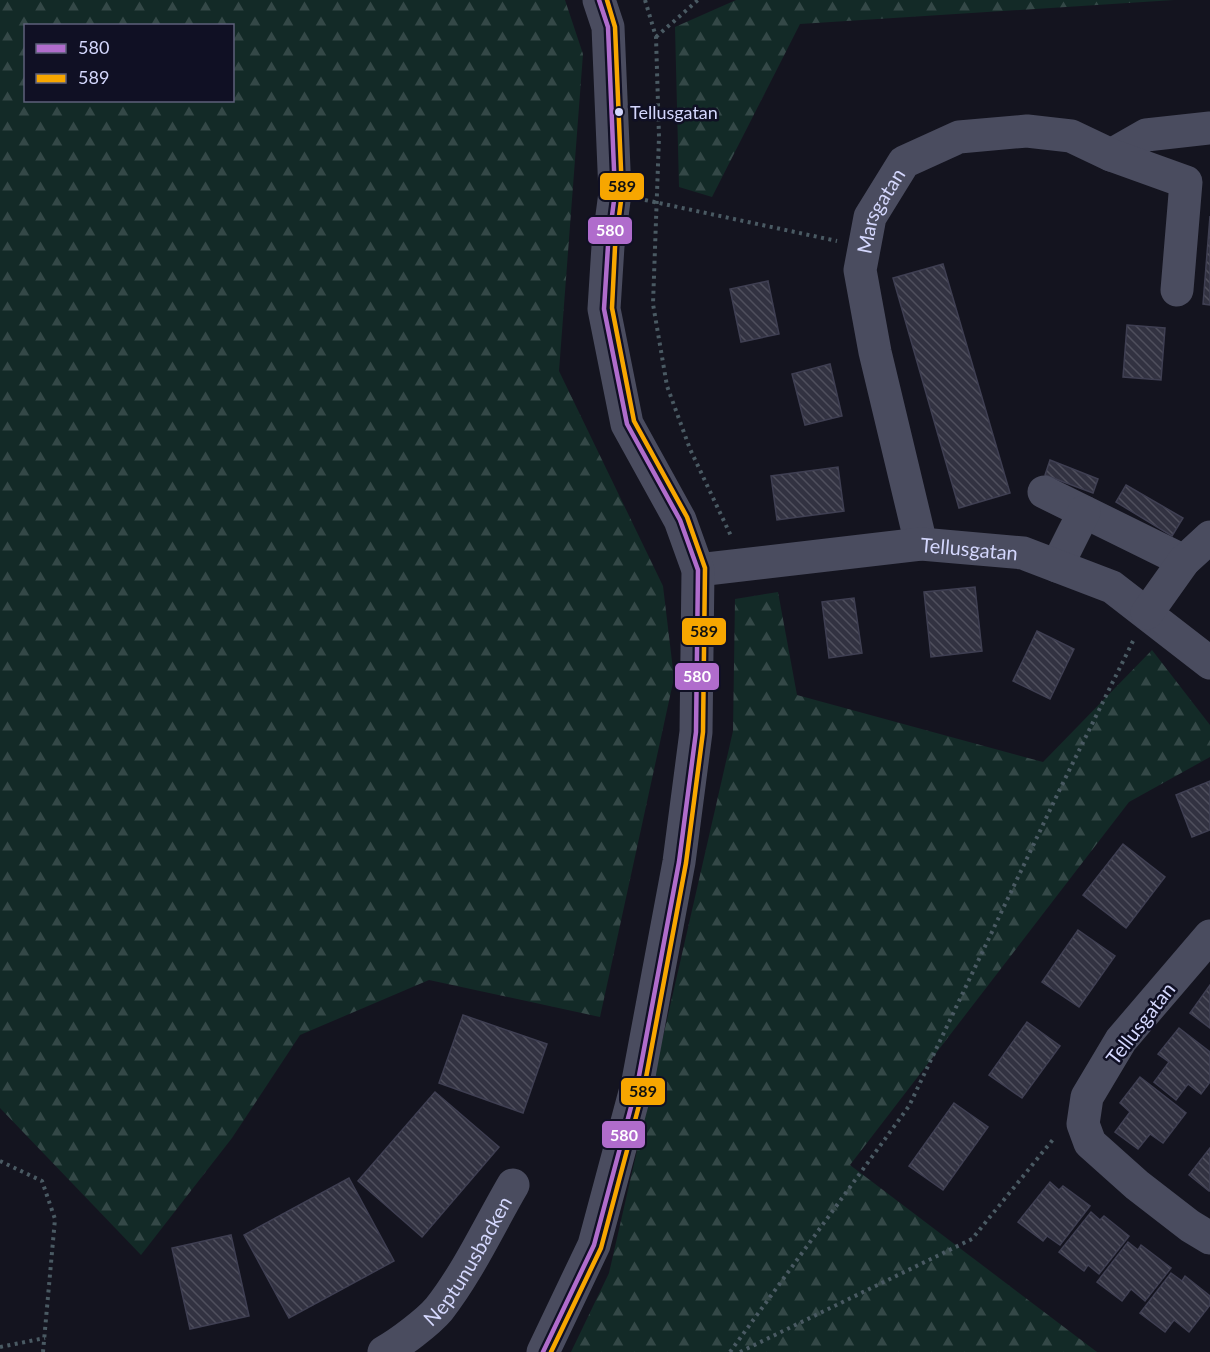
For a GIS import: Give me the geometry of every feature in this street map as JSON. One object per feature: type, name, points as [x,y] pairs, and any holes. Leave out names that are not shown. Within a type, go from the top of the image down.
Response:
[{"type":"street","points":[[543,1352],[594,1245],[638,1081],[679,862],[696,732],[698,570],[680,520],[627,424],[604,309],[608,246],[615,193],[608,27],[599,0]]},
{"type":"street","points":[[1111,155],[1146,135],[1210,128]]},
{"type":"street","name":"Marsgatan","points":[[921,544],[875,352],[860,270],[870,217],[904,162],[959,137],[1028,131],[1071,136],[1111,155],[1186,182],[1177,290]]},
{"type":"street","points":[[1044,492],[1184,561]]},
{"type":"street","points":[[1058,566],[1084,512]]},
{"type":"street","points":[[1147,613],[1184,561],[1210,537]]},
{"type":"street","name":"Tellusgatan","points":[[698,570],[921,544],[1023,553],[1112,587],[1210,663]]},
{"type":"street","name":"Tellusgatan","points":[[1210,936],[1121,1040],[1087,1097],[1083,1124],[1090,1143],[1137,1185],[1190,1226],[1210,1238]]},
{"type":"street","name":"Neptunusbacken","points":[[384,1352],[438,1310],[459,1279],[513,1185]]},
{"type":"path","points":[[645,0],[656,37],[659,137],[653,304],[667,387],[690,449],[747,565]]},
{"type":"path","points":[[656,37],[698,0]]},
{"type":"path","points":[[615,193],[864,247]]},
{"type":"path","points":[[730,1352],[909,1106],[1060,789],[1147,613]]},
{"type":"path","points":[[740,1352],[972,1239],[1058,1133]]},
{"type":"path","points":[[0,1161],[42,1181],[55,1219],[43,1352]]},
{"type":"path","points":[[0,1347],[45,1338]]},
{"type":"green space","points":[[0,0],[565,0],[583,54],[559,371],[663,586],[674,678],[600,1017],[429,980],[300,1035],[232,1138],[141,1255],[0,1108]]},
{"type":"green space","points":[[736,0],[1174,0],[800,24],[712,197],[679,187],[675,27]]},
{"type":"green space","points":[[778,592],[797,695],[1043,762],[1152,650],[1210,725],[1210,757],[1129,802],[850,1165],[1097,1352],[571,1352],[609,1273],[733,731],[735,599]]},
{"type":"building","points":[[1210,216],[1210,305],[1203,304]]},
{"type":"building","points":[[943,264],[1010,493],[959,508],[893,278]]},
{"type":"building","points":[[768,281],[779,334],[741,342],[730,289]]},
{"type":"building","points":[[1127,325],[1165,328],[1161,380],[1123,377]]},
{"type":"building","points":[[830,364],[842,416],[805,425],[792,374]]},
{"type":"building","points":[[1050,460],[1098,479],[1093,493],[1045,475]]},
{"type":"building","points":[[838,467],[844,511],[777,520],[771,476]]},
{"type":"building","points":[[1126,485],[1183,518],[1172,536],[1116,502]]},
{"type":"building","points":[[975,587],[982,651],[931,657],[924,592]]},
{"type":"building","points":[[854,598],[862,653],[829,658],[822,602]]},
{"type":"building","points":[[1037,631],[1074,649],[1050,699],[1013,681]]},
{"type":"building","points":[[1210,781],[1210,830],[1192,837],[1176,795]]},
{"type":"building","points":[[1123,844],[1165,877],[1126,928],[1083,895]]},
{"type":"building","points":[[1078,930],[1115,956],[1079,1007],[1042,982]]},
{"type":"building","points":[[1210,985],[1210,1028],[1190,1013]]},
{"type":"building","points":[[463,1015],[547,1044],[523,1113],[439,1083]]},
{"type":"building","points":[[1027,1022],[1060,1046],[1022,1098],[989,1075]]},
{"type":"building","points":[[1179,1028],[1210,1052],[1210,1082],[1201,1094],[1188,1084],[1176,1100],[1154,1082],[1169,1062],[1158,1054]]},
{"type":"building","points":[[1140,1077],[1186,1113],[1163,1143],[1150,1134],[1138,1149],[1115,1132],[1130,1112],[1120,1103]]},
{"type":"building","points":[[435,1092],[499,1147],[422,1237],[358,1181]]},
{"type":"building","points":[[954,1103],[988,1127],[943,1190],[909,1166]]},
{"type":"building","points":[[1210,1148],[1210,1191],[1209,1191],[1189,1175]]},
{"type":"building","points":[[349,1178],[394,1261],[289,1318],[244,1235]]},
{"type":"building","points":[[1050,1182],[1059,1190],[1063,1186],[1090,1206],[1060,1245],[1047,1236],[1043,1241],[1018,1222]]},
{"type":"building","points":[[1091,1212],[1100,1220],[1104,1216],[1129,1236],[1099,1274],[1088,1265],[1084,1271],[1059,1252]]},
{"type":"building","points":[[231,1235],[249,1316],[190,1329],[172,1248]]},
{"type":"building","points":[[1128,1242],[1138,1250],[1141,1245],[1171,1268],[1145,1301],[1131,1289],[1122,1301],[1097,1282]]},
{"type":"building","points":[[1171,1273],[1182,1281],[1185,1276],[1210,1296],[1210,1305],[1189,1332],[1174,1320],[1165,1332],[1140,1313]]},
{"type":"transit line","name":"580","points":[[543,1352],[594,1245],[638,1081],[679,862],[696,732],[698,570],[680,520],[627,424],[604,309],[608,246],[615,193],[608,27],[599,0]]},
{"type":"transit line","name":"589","points":[[551,1352],[601,1248],[645,1083],[686,863],[703,732],[705,568],[687,517],[634,421],[612,308],[615,247],[622,193],[615,27],[607,0]]},
{"type":"place","name":"Tellusgatan","points":[[619,112]]}]
